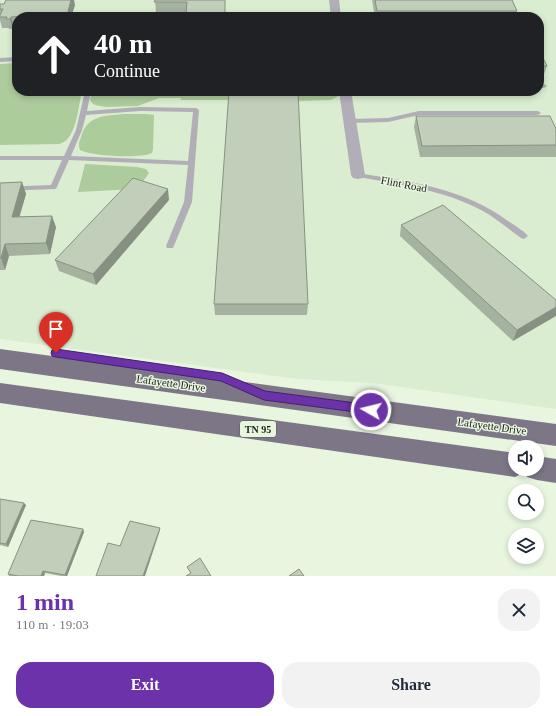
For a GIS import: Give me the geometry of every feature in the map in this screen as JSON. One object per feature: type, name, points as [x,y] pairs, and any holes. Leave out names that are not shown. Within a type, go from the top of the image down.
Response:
[{"type":"main road","points":[[0,346],[222,377],[264,395]]},
{"type":"main road","name":"Lafayette Drive","points":[[0,359],[556,434]]},
{"type":"main road","name":"TN 95","points":[[0,393],[508,464]]},
{"type":"main road","points":[[544,469],[556,471]]},
{"type":"street","points":[[334,0],[335,12]]},
{"type":"street","name":"Flint Road","points":[[346,96],[358,175]]},
{"type":"lane","points":[[0,60],[12,59]]},
{"type":"lane","points":[[0,189],[54,187],[79,130],[87,96]]},
{"type":"lane","points":[[84,113],[140,109],[196,110],[188,202],[170,246]]},
{"type":"lane","points":[[350,121],[388,120],[419,113],[538,113]]},
{"type":"lane","points":[[0,158],[66,158],[192,163]]},
{"type":"lane","name":"Flint Road","points":[[358,175],[390,180],[456,195],[478,205],[524,236]]},
{"type":"shaded area","points":[[0,0],[556,0],[556,409],[373,383],[297,379],[0,339]]},
{"type":"green space","points":[[12,63],[12,96],[81,96],[76,122],[70,136],[65,141],[59,144],[0,145],[0,64]]},
{"type":"green space","points":[[91,96],[230,96],[230,100],[181,100],[181,98],[159,98],[138,106],[106,107],[95,105],[90,100]]},
{"type":"green space","points":[[298,96],[339,96],[331,100],[298,101]]},
{"type":"green space","points":[[124,114],[154,115],[152,153],[138,156],[116,156],[94,154],[80,150],[79,142],[88,124],[104,116]]},
{"type":"green space","points":[[85,164],[137,167],[146,169],[149,173],[139,187],[135,189],[78,192]]},
{"type":"building","points":[[6,0],[71,0],[68,12],[12,12],[12,17],[10,19],[6,19],[7,17],[0,17],[3,9],[0,9],[0,4],[4,4]]},
{"type":"building","points":[[155,0],[225,0],[225,12],[186,12],[187,2],[154,2]]},
{"type":"building","points":[[375,0],[512,0],[517,11],[377,11]]},
{"type":"building","points":[[229,96],[298,96],[308,304],[214,304]]},
{"type":"building","points":[[416,116],[550,116],[556,129],[556,145],[422,146]]},
{"type":"building","points":[[133,178],[168,189],[93,274],[55,260]]},
{"type":"building","points":[[22,182],[12,217],[52,216],[46,243],[5,244],[0,258],[0,183]]},
{"type":"building","points":[[443,205],[556,300],[556,307],[517,330],[401,225]]},
{"type":"building","points":[[0,499],[24,503],[6,544],[0,543]]},
{"type":"building","points":[[31,520],[83,529],[65,575],[43,571],[41,576],[18,576],[8,574]]},
{"type":"building","points":[[130,521],[160,528],[143,576],[96,576],[108,543],[120,546]]},
{"type":"building","points":[[200,558],[211,576],[186,576],[191,573],[187,567]]},
{"type":"building","points":[[299,569],[304,576],[289,576]]},
{"type":"route","points":[[56,353],[222,377],[264,395],[371,410]]}]
